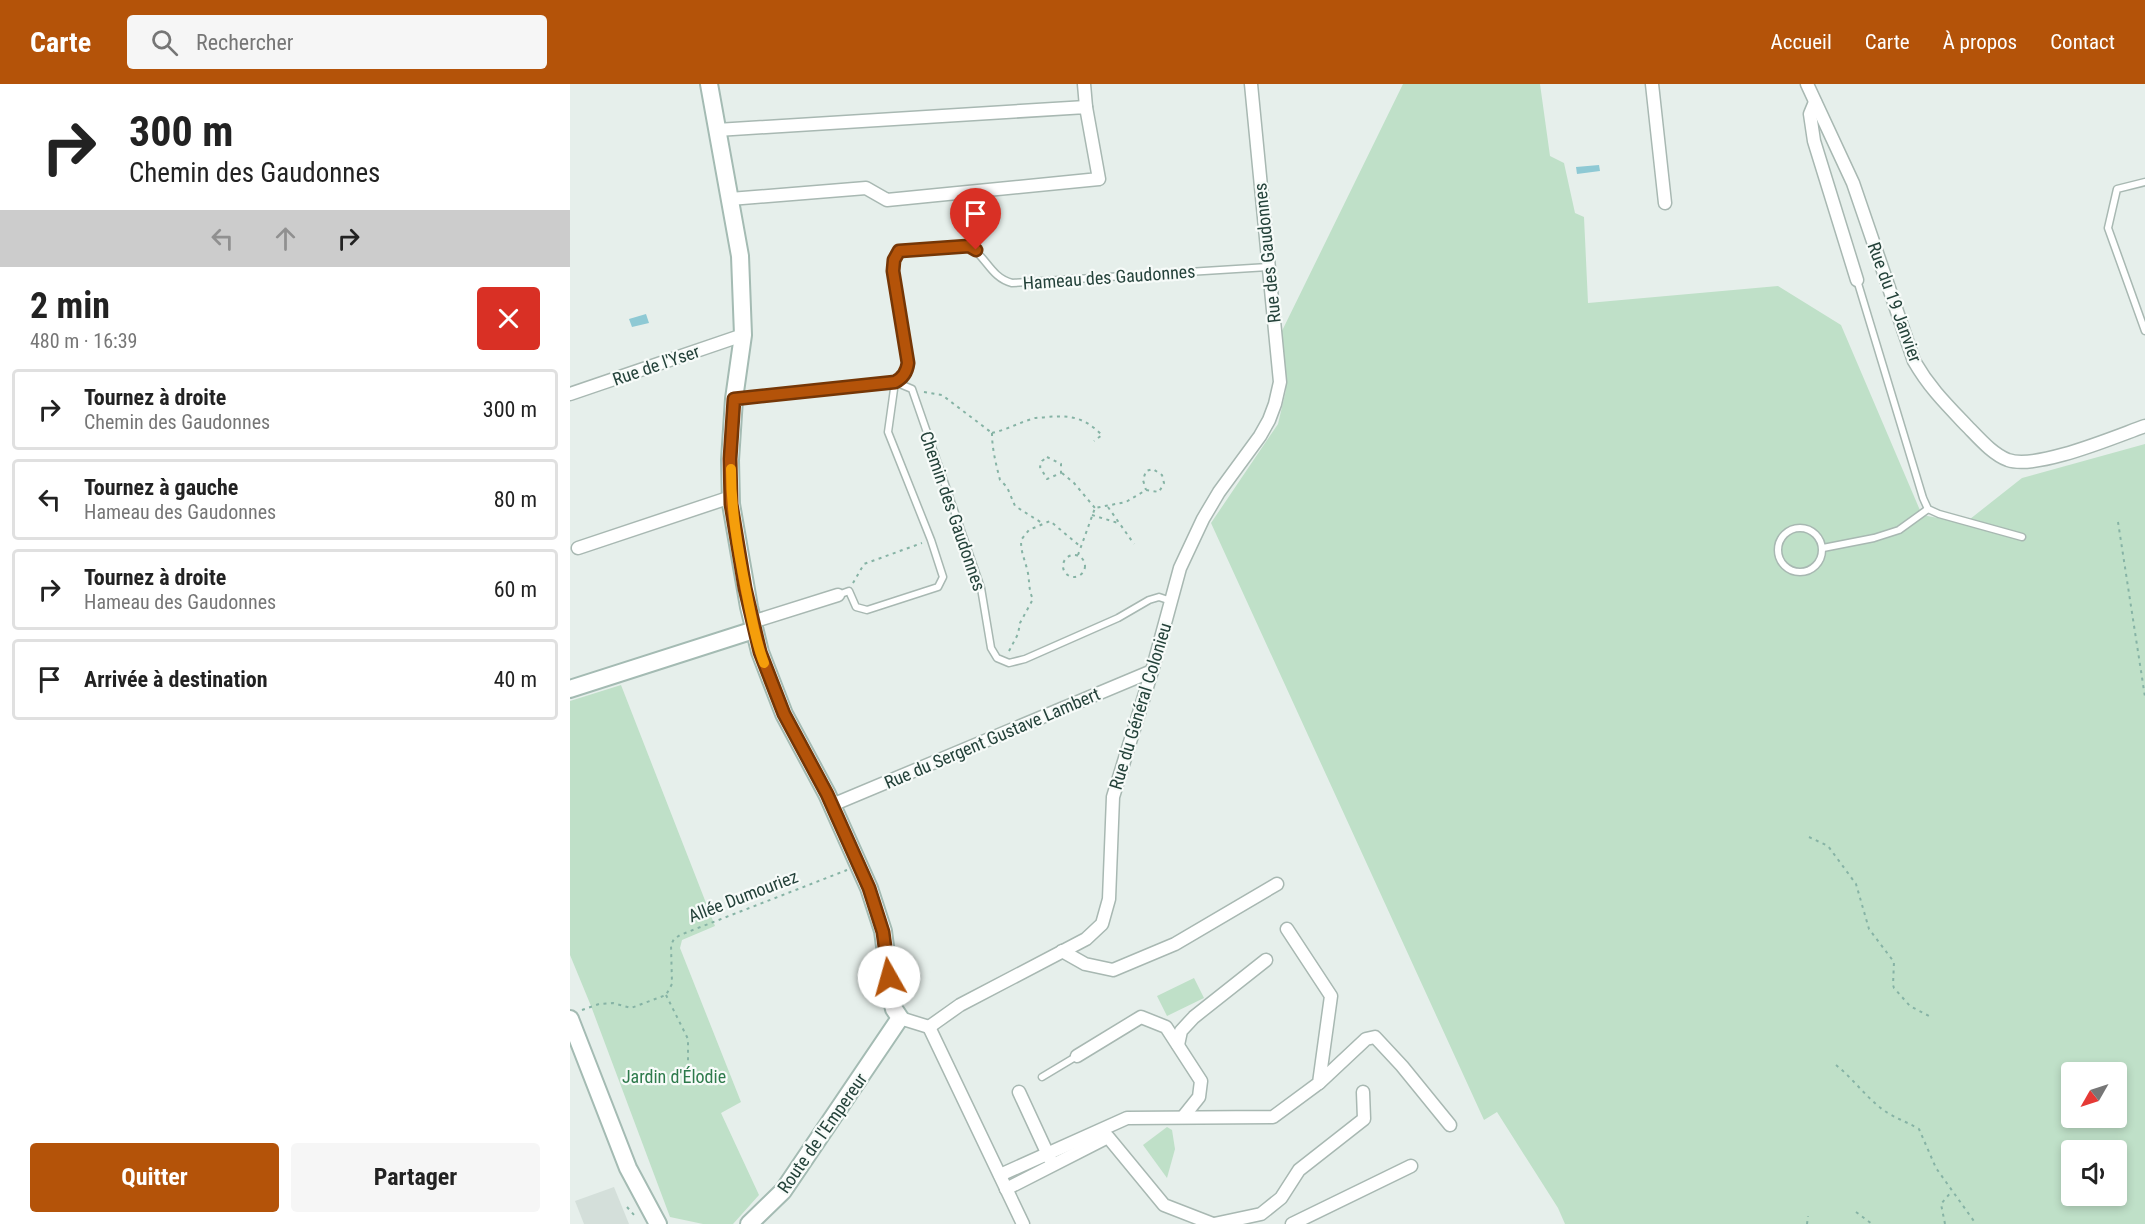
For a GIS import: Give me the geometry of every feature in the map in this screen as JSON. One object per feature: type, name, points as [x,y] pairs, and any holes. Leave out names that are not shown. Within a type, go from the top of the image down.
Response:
[{"type":"street","points":[[709,84],[740,256],[743,335],[734,399],[730,459],[731,497],[738,548],[760,652],[784,714],[860,866],[883,932],[894,1009],[900,1018],[929,1027],[1023,1224]]},
{"type":"street","points":[[730,199],[866,188],[887,200],[1099,179],[1084,84]]},
{"type":"street","name":"Rue des Gaudonnes","points":[[1251,84],[1280,382],[1269,420]]},
{"type":"street","points":[[1652,84],[1665,203]]},
{"type":"street","name":"Rue du 19 Janvier","points":[[1807,84],[1853,183],[1914,361],[1935,393],[1983,442],[2006,459],[2028,463],[2055,457],[2145,426]]},
{"type":"street","points":[[1815,102],[1810,114],[1814,141],[1857,280]]},
{"type":"street","points":[[717,130],[1086,107]]},
{"type":"street","points":[[1818,154],[1835,147]]},
{"type":"street","name":"Rue de l'Yser","points":[[570,394],[743,335]]},
{"type":"street","name":"Rue du Général Colonieu","points":[[929,1027],[960,1005],[1086,939],[1102,924],[1108,900],[1113,797],[1180,568],[1203,519],[1269,420]]},
{"type":"street","points":[[578,548],[731,497]]},
{"type":"street","points":[[570,689],[666,658],[843,593]]},
{"type":"street","name":"Rue du Sergent Gustave Lambert","points":[[831,805],[1152,670]]},
{"type":"street","points":[[1062,951],[1085,964],[1113,970],[1175,944],[1277,884]]},
{"type":"street","points":[[1287,929],[1331,996],[1319,1083]]},
{"type":"street","points":[[1178,1045],[1181,1031],[1194,1017],[1266,960]]},
{"type":"street","points":[[576,1015],[634,1180],[645,1224]]},
{"type":"street","points":[[1077,1056],[1141,1017],[1166,1027],[1201,1080],[1199,1097],[1183,1117]]},
{"type":"street","name":"Route de l'Empereur","points":[[749,1224],[783,1191],[889,1038],[900,1018]]},
{"type":"street","points":[[1000,1175],[1051,1159],[1106,1133],[1127,1118],[1273,1118],[1319,1083],[1366,1039],[1374,1036],[1402,1066],[1450,1125]]},
{"type":"street","points":[[1019,1092],[1051,1159]]},
{"type":"street","points":[[1106,1133],[1164,1205],[1213,1224],[1261,1214],[1281,1198],[1299,1170],[1364,1119],[1363,1092]]},
{"type":"street","points":[[1006,1189],[1051,1159]]},
{"type":"street","points":[[1292,1224],[1411,1166]]},
{"type":"street","points":[[634,1180],[658,1224]]},
{"type":"lane","points":[[2145,182],[2116,189],[2108,228],[2145,331]]},
{"type":"lane","name":"Hameau des Gaudonnes","points":[[895,382],[907,370],[908,363],[893,271],[894,260],[899,251],[969,246],[976,250],[1002,281],[1012,283],[1269,267]]},
{"type":"lane","points":[[1857,280],[1928,509],[2022,537]]},
{"type":"lane","points":[[843,593],[856,607],[867,610],[938,587],[943,577],[932,540],[888,432],[895,382]]},
{"type":"lane","points":[[734,399],[895,382],[912,389]]},
{"type":"lane","name":"Chemin des Gaudonnes","points":[[912,389],[981,588],[991,648],[997,658],[1004,661]]},
{"type":"lane","points":[[1822,548],[1874,538],[1899,530],[1928,509]]},
{"type":"lane","points":[[1797,528],[1817,535],[1822,548],[1819,563],[1807,572],[1791,571],[1780,561],[1778,553],[1780,539],[1797,528]]},
{"type":"lane","points":[[1004,661],[1009,663],[1025,659],[1118,618],[1149,600],[1159,597],[1171,601]]},
{"type":"lane","points":[[1042,1077],[1077,1056]]},
{"type":"path","points":[[912,389],[942,394],[992,433],[993,452],[998,462],[1000,480],[1007,487],[1015,506],[1042,524]]},
{"type":"path","points":[[992,433],[1035,418],[1072,416],[1091,424],[1102,435],[1094,441]]},
{"type":"path","points":[[1047,457],[1054,459],[1061,464],[1061,473],[1047,479],[1040,467],[1042,461],[1047,457]]},
{"type":"path","points":[[1095,508],[1126,502],[1146,490],[1159,492],[1164,483],[1162,475],[1153,469],[1146,471],[1143,480],[1146,490]]},
{"type":"path","points":[[1061,473],[1074,483],[1095,508]]},
{"type":"path","points":[[1107,506],[1134,544]]},
{"type":"path","points":[[1078,555],[1095,508]]},
{"type":"path","points":[[1092,515],[1118,523]]},
{"type":"path","points":[[1004,661],[1033,599],[1030,594],[1027,569],[1022,558],[1021,540],[1029,530],[1050,521],[1081,547]]},
{"type":"path","points":[[2118,522],[2145,697]]},
{"type":"path","points":[[843,593],[864,564],[932,540]]},
{"type":"path","points":[[1070,555],[1078,555],[1083,561],[1084,569],[1082,575],[1071,577],[1062,565],[1070,555]]},
{"type":"path","points":[[1809,837],[1828,846],[1856,884],[1869,929],[1894,962],[1893,985],[1898,994],[1910,1006],[1929,1016]]},
{"type":"path","name":"Allée Dumouriez","points":[[666,995],[672,984],[671,945],[680,934],[860,866]]},
{"type":"path","points":[[576,1015],[599,1004],[631,1008],[666,995],[688,1039],[688,1073]]},
{"type":"path","points":[[1836,1065],[1876,1105],[1897,1120],[1919,1129],[1936,1168],[1976,1224]]},
{"type":"path","points":[[1945,1224],[1941,1204],[1952,1191]]},
{"type":"path","points":[[1856,1212],[1872,1224]]},
{"type":"path","points":[[1807,1224],[1808,1215]]},
{"type":"shaded area","points":[[614,1187],[629,1224],[584,1224],[575,1201]]},
{"type":"green space","points":[[1403,84],[1540,84],[1550,156],[1564,163],[1575,213],[1584,217],[1588,303],[1778,286],[1841,325],[1922,515],[1965,523],[2022,478],[2145,444],[2145,1224],[1565,1224],[1558,1208],[1497,1112],[1484,1120],[1211,523],[1278,424],[1286,390],[1280,335]]},
{"type":"green space","name":"Jardin d'Élodie","points":[[621,685],[715,926],[682,940],[680,948],[741,1102],[721,1113],[759,1195],[733,1224],[703,1224],[670,1217],[570,955],[570,701]]},
{"type":"green space","points":[[1194,978],[1204,998],[1167,1016],[1157,996]]},
{"type":"green space","points":[[1167,1127],[1172,1130],[1175,1149],[1167,1178],[1143,1145]]},
{"type":"water","points":[[1599,165],[1600,171],[1577,174],[1576,167]]},
{"type":"water","points":[[646,314],[649,323],[632,327],[629,319]]},
{"type":"slow traffic","points":[[731,469],[731,504],[738,548],[752,622],[764,663]]},
{"type":"route","points":[[889,977],[883,932],[869,888],[827,794],[784,714],[760,652],[745,588],[731,504],[730,459],[734,399],[900,380],[907,370],[908,363],[893,271],[894,260],[899,251],[969,246],[976,250]]}]
